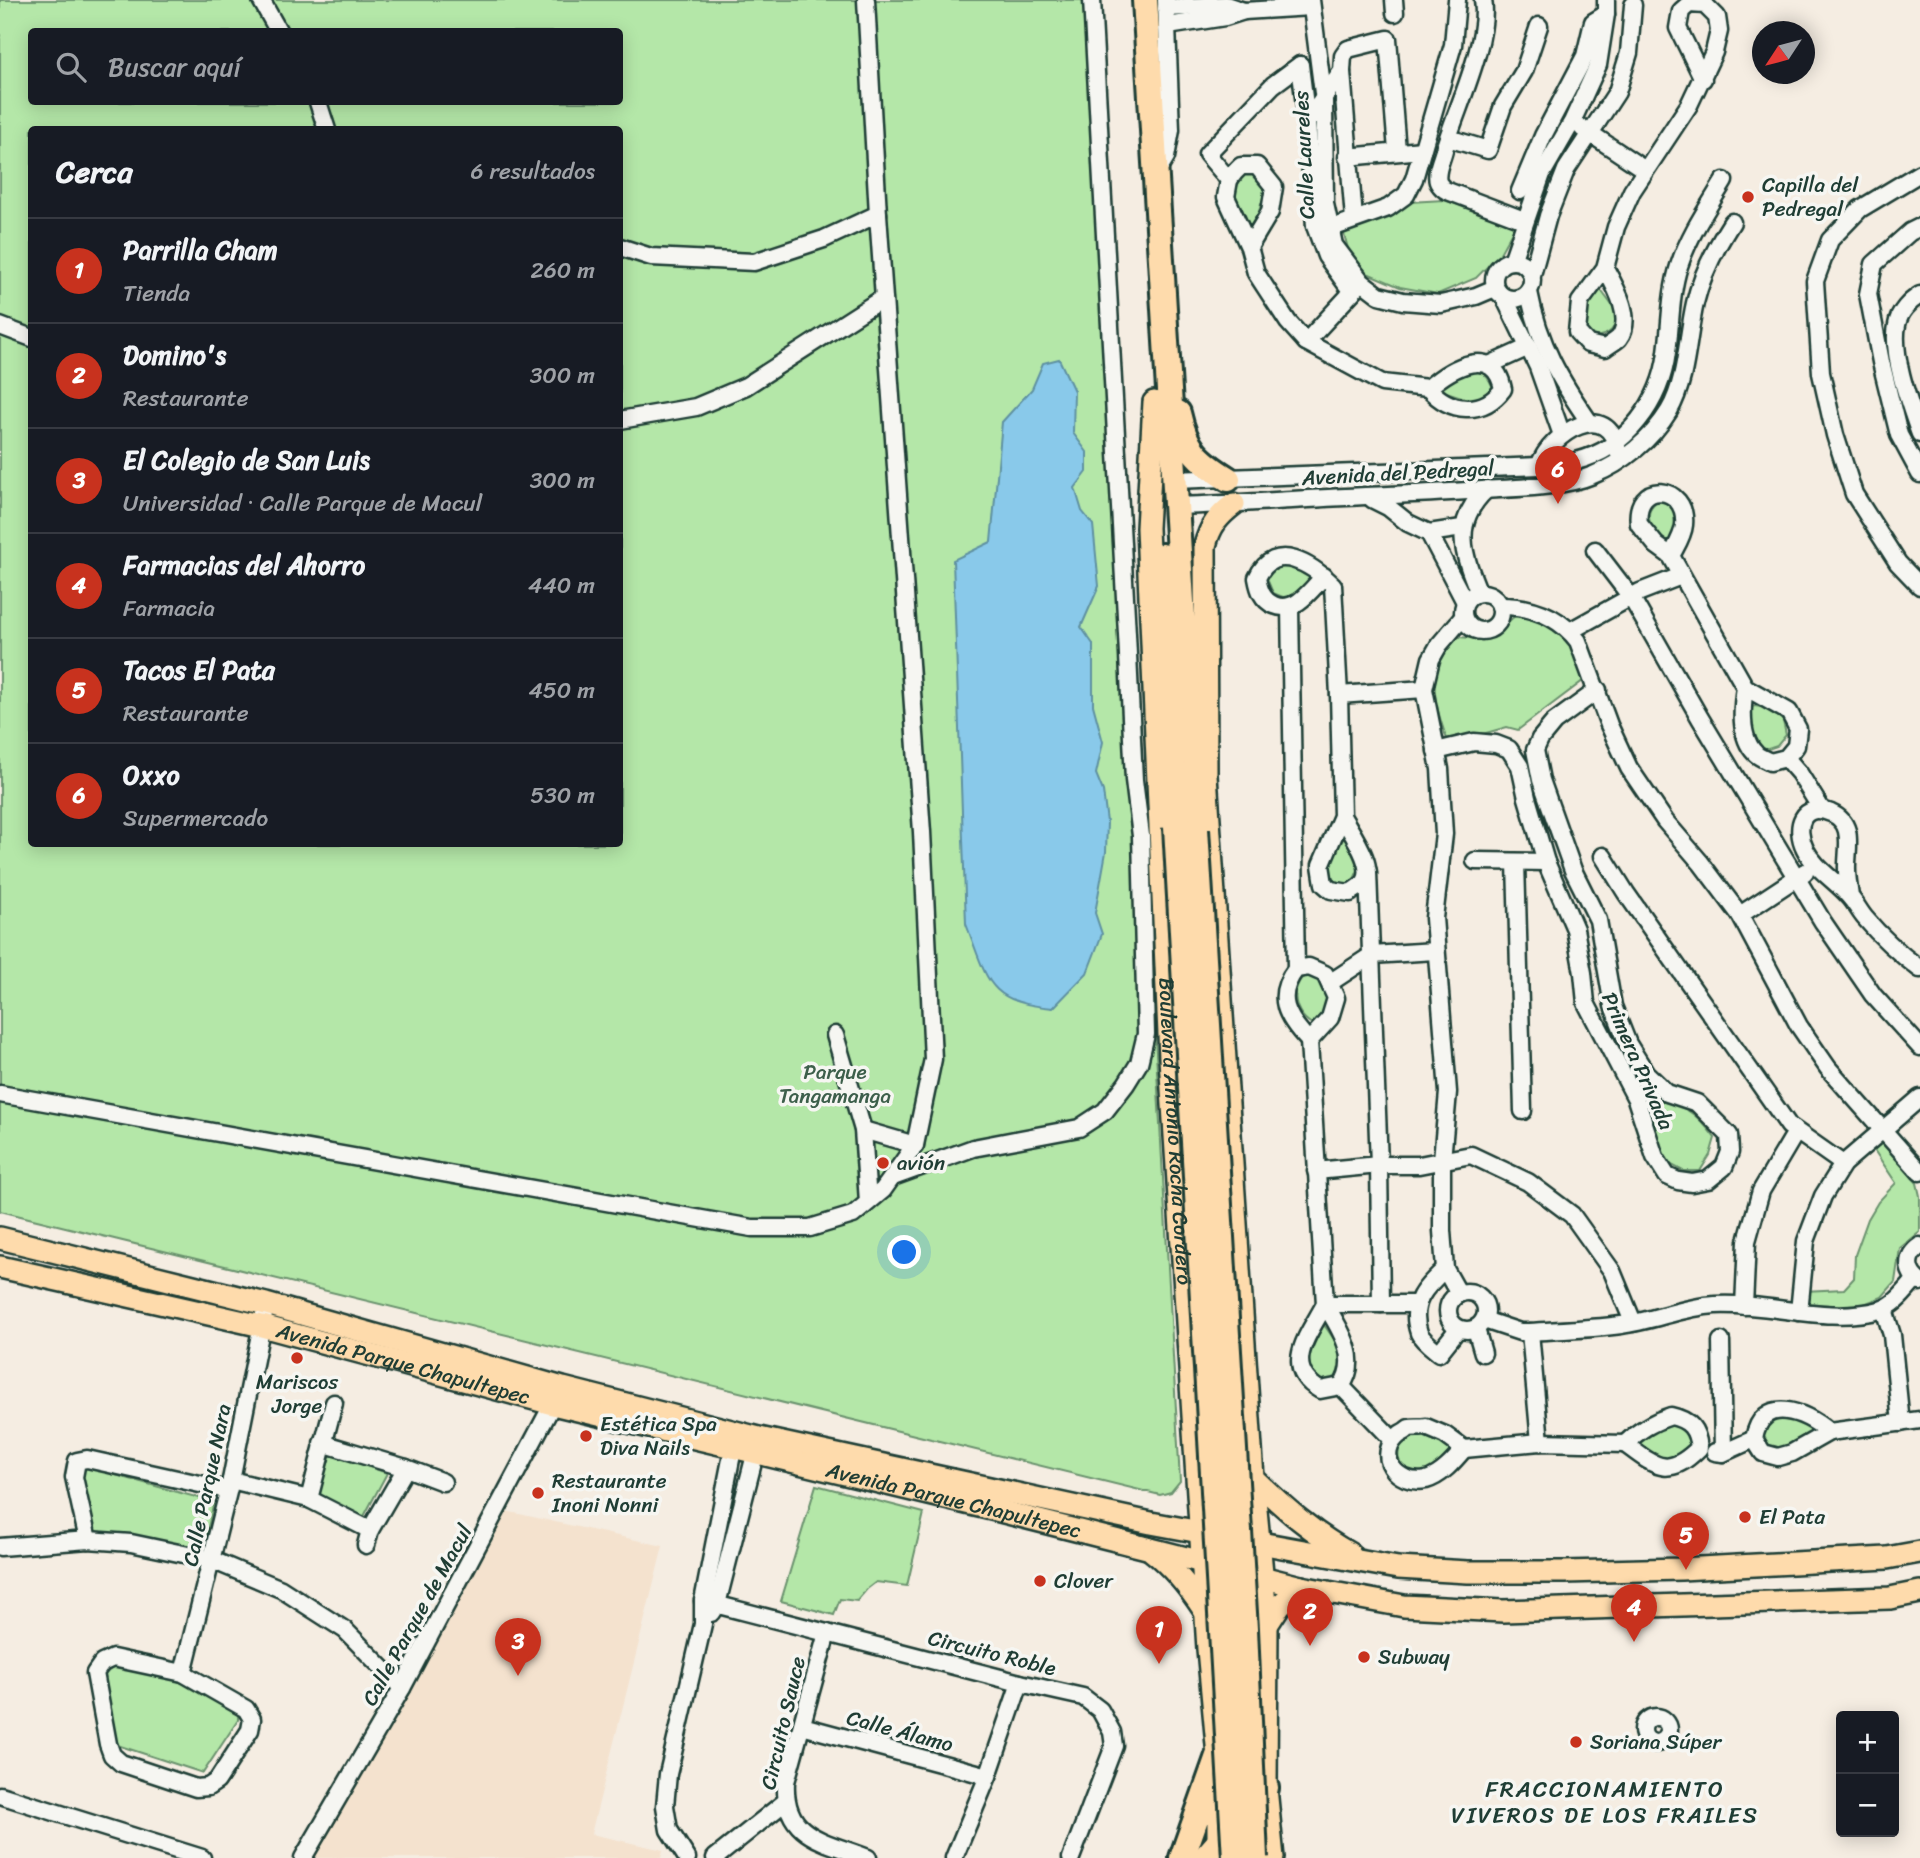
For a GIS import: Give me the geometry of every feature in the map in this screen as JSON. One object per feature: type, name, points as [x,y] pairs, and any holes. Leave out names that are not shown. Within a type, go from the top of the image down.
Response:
[{"type":"highway","points":[[1130,0],[1154,402],[1245,1629],[1255,1858]]},
{"type":"highway","points":[[1159,3],[1154,177],[1188,698],[1186,828],[1219,1854]]},
{"type":"highway","points":[[1166,363],[1185,440],[1198,459],[1228,479]]},
{"type":"highway","points":[[1188,698],[1206,775]]},
{"type":"highway","points":[[1182,1858],[1218,1755]]},
{"type":"highway","points":[[1219,1854],[1266,1788]]},
{"type":"main road","name":"Boulevard Antonio Rocha Cordero","points":[[1154,402],[1147,528],[1170,1058],[1208,1649],[1218,1755],[1219,1854]]},
{"type":"main road","points":[[1234,505],[1219,516],[1209,530],[1205,546],[1206,775],[1253,1478],[1267,1625],[1266,1788],[1273,1858]]},
{"type":"main road","name":"Avenida Parque Chapultepec","points":[[0,1238],[266,1304],[558,1396]]},
{"type":"main road","name":"Avenida Parque Chapultepec","points":[[0,1267],[262,1326],[757,1445],[1151,1523],[1398,1568],[1468,1572],[1681,1569],[1860,1559],[1920,1552]]},
{"type":"main road","name":"Avenida Parque Chapultepec","points":[[757,1445],[1301,1587],[1411,1606],[1491,1611],[1564,1610],[1890,1598],[1920,1592]]},
{"type":"main road","points":[[1196,1472],[1210,1490],[1224,1493],[1232,1493],[1244,1487],[1253,1478]]},
{"type":"main road","points":[[1253,1478],[1295,1518],[1321,1538],[1364,1562]]},
{"type":"main road","points":[[1147,1548],[1169,1564],[1182,1578],[1206,1612]]},
{"type":"main road","points":[[1564,1610],[1565,1572]]},
{"type":"main road","points":[[1890,1598],[1920,1583]]},
{"type":"main road","points":[[1267,1625],[1280,1605],[1301,1587]]},
{"type":"main road","points":[[1208,1649],[1214,1604],[1219,1596],[1228,1590],[1247,1596],[1254,1605],[1267,1648]]},
{"type":"street","points":[[261,0],[277,28]]},
{"type":"street","points":[[0,1094],[752,1228],[810,1228],[852,1215],[883,1190],[915,1144],[933,1059],[922,832],[883,298],[866,0]]},
{"type":"street","points":[[893,1177],[973,1147],[1079,1128],[1105,1111],[1126,1084],[1139,1063],[1146,1034],[1141,836],[1134,780],[1092,0]]},
{"type":"street","points":[[1229,180],[1207,154],[1273,85],[1300,65],[1322,227],[1388,208],[1406,195],[1414,179],[1453,45],[1457,0]]},
{"type":"street","points":[[1483,0],[1485,11],[1477,56],[1438,170],[1438,182],[1445,190],[1524,220]]},
{"type":"street","points":[[1154,177],[1166,157],[1171,130],[1168,26],[1159,3],[1244,6],[1311,4]]},
{"type":"street","name":"Calle Laureles","points":[[1311,4],[1324,101],[1325,204],[1322,227],[1357,287],[1403,301],[1441,304],[1499,293]]},
{"type":"street","points":[[1532,275],[1548,216],[1566,170],[1617,92],[1629,53],[1633,5]]},
{"type":"street","points":[[1168,26],[1225,17],[1244,6]]},
{"type":"street","points":[[1520,191],[1541,167],[1572,122],[1606,7]]},
{"type":"street","points":[[1448,138],[1489,150],[1503,106],[1524,71],[1539,26]]},
{"type":"street","points":[[1354,219],[1342,71],[1343,56],[1348,49],[1388,39],[1398,151]]},
{"type":"street","points":[[1512,261],[1541,167],[1543,136],[1591,60]]},
{"type":"street","points":[[1307,122],[1324,101],[1342,71]]},
{"type":"street","points":[[1605,268],[1616,227],[1644,170],[1689,105],[1703,79]]},
{"type":"street","points":[[318,105],[326,126]]},
{"type":"street","points":[[1556,112],[1644,170]]},
{"type":"street","points":[[1347,157],[1422,150]]},
{"type":"street","points":[[1249,247],[1270,212],[1274,187],[1257,166],[1241,166],[1229,180],[1226,197],[1249,247],[1256,273],[1288,322],[1306,342],[1382,383],[1428,388],[1438,399],[1451,405],[1480,408],[1494,401],[1503,389],[1501,375],[1489,365],[1473,362],[1439,379],[1428,388]]},
{"type":"street","points":[[1541,167],[1566,170]]},
{"type":"street","points":[[1920,173],[1860,209],[1830,240],[1815,281],[1821,373],[1835,435],[1854,494],[1898,563],[1920,586]]},
{"type":"street","name":"Avenida del Pedregal","points":[[1174,480],[1539,466],[1576,461],[1616,442],[1633,427],[1657,392],[1667,352],[1671,304],[1678,268],[1692,233],[1724,181]]},
{"type":"street","points":[[623,248],[651,257],[754,262],[824,239],[878,214]]},
{"type":"street","name":"Avenida del Pedregal","points":[[1175,506],[1234,505],[1487,489],[1576,480],[1602,471],[1648,437],[1674,402],[1703,276],[1715,248],[1732,222]]},
{"type":"street","points":[[1920,228],[1910,232],[1874,264],[1867,294],[1899,435],[1920,474]]},
{"type":"street","points":[[1562,435],[1545,365],[1530,292],[1532,275],[1528,267],[1521,262],[1503,263],[1494,279],[1499,293],[1530,347],[1545,365],[1590,424]]},
{"type":"street","points":[[1306,342],[1357,287]]},
{"type":"street","points":[[1499,293],[1513,300],[1530,292]]},
{"type":"street","points":[[1920,295],[1909,301],[1896,323],[1897,353],[1920,433]]},
{"type":"street","points":[[623,419],[696,407],[746,386],[883,298]]},
{"type":"street","points":[[0,326],[28,336]]},
{"type":"street","points":[[1489,365],[1530,347]]},
{"type":"street","points":[[1539,466],[1544,453],[1562,435],[1577,426],[1590,424],[1600,424],[1608,428],[1616,442],[1617,462]]},
{"type":"street","points":[[1292,476],[1293,500]]},
{"type":"street","points":[[1479,593],[1468,566],[1462,528],[1470,508],[1487,489]]},
{"type":"street","points":[[1369,497],[1388,507],[1408,523],[1429,533],[1462,528]]},
{"type":"street","points":[[1429,533],[1449,572],[1464,610],[1470,627],[1487,631],[1493,628],[1500,618],[1500,606],[1492,596],[1479,593],[1471,596],[1464,610],[1431,659],[1424,690],[1440,769],[1444,834],[1434,918],[1448,1092],[1442,1160],[1445,1269],[1459,1294]]},
{"type":"street","points":[[1595,550],[1631,597],[1797,878],[1873,995],[1920,1047]]},
{"type":"street","points":[[1671,556],[1745,687],[1789,712],[1798,729],[1796,746],[1786,758],[1770,762],[1755,754],[1744,734],[1745,687]]},
{"type":"street","points":[[1324,576],[1309,593],[1290,607],[1275,606],[1263,597],[1257,578],[1264,566],[1281,558],[1296,559],[1324,576],[1333,585],[1342,816],[1321,865],[1324,884],[1331,890],[1350,893],[1365,882],[1368,872]]},
{"type":"street","points":[[1449,572],[1468,566]]},
{"type":"street","points":[[1570,631],[1631,597],[1681,576]]},
{"type":"street","points":[[1500,606],[1520,606],[1542,612],[1570,631],[1582,650],[1609,725],[1629,768],[1665,821],[1740,915],[1799,1026],[1828,1068],[1881,1130],[1915,1163],[1920,1172]]},
{"type":"street","points":[[1290,607],[1296,969],[1286,982],[1287,1012],[1309,1041],[1325,1304],[1343,1335],[1351,1359],[1348,1376],[1341,1386],[1320,1390],[1308,1383],[1299,1365],[1301,1344],[1325,1304]]},
{"type":"street","points":[[1339,695],[1424,690]]},
{"type":"street","name":"Primera Privada","points":[[1436,751],[1474,743],[1496,744],[1509,749],[1520,766],[1546,862],[1575,929],[1586,1003],[1636,1099],[1655,1157],[1667,1176],[1678,1181],[1692,1183],[1708,1180],[1724,1167],[1730,1152],[1729,1135],[1697,1103],[1667,1093],[1646,1073],[1628,1044],[1613,1006],[1598,920],[1573,870],[1541,780],[1535,750],[1540,738],[1554,722],[1598,690]]},
{"type":"street","points":[[1716,743],[1748,741]]},
{"type":"street","points":[[1786,758],[1799,773],[1822,810]]},
{"type":"street","points":[[1850,897],[1846,869],[1850,847],[1848,829],[1834,814],[1822,810],[1808,813],[1800,821],[1799,832],[1816,865],[1850,897],[1865,918],[1900,954],[1920,969]]},
{"type":"street","points":[[1342,816],[1366,858],[1368,872],[1379,1165],[1381,1304]]},
{"type":"street","points":[[1603,856],[1789,1126],[1843,1164]]},
{"type":"street","points":[[1475,861],[1546,862]]},
{"type":"street","points":[[1516,862],[1523,1111]]},
{"type":"street","points":[[1740,915],[1816,865]]},
{"type":"street","points":[[1331,982],[1371,955],[1435,951]]},
{"type":"street","points":[[1296,969],[1309,967],[1325,974],[1331,982],[1336,998],[1330,1018],[1309,1041]]},
{"type":"street","points":[[835,1035],[863,1130],[868,1202]]},
{"type":"street","points":[[1799,1311],[1806,1241],[1823,1196],[1843,1164],[1920,1098]]},
{"type":"street","points":[[863,1130],[915,1144]]},
{"type":"street","points":[[1744,1306],[1747,1241],[1761,1191],[1796,1132]]},
{"type":"street","points":[[1316,1171],[1379,1165],[1419,1165],[1471,1155],[1528,1182],[1572,1215],[1612,1271],[1633,1322]]},
{"type":"street","points":[[1483,1353],[1480,1324],[1486,1308],[1481,1298],[1470,1292],[1459,1294],[1448,1308],[1450,1320],[1458,1329],[1470,1331],[1480,1324],[1530,1332],[1633,1322],[1714,1305],[1821,1314],[1861,1314],[1884,1309],[1918,1280],[1908,1265],[1909,1257],[1920,1246]]},
{"type":"street","points":[[1445,1269],[1430,1283],[1416,1304],[1420,1335],[1438,1353],[1458,1329]]},
{"type":"street","name":"Calle Parque Nara","points":[[183,1674],[229,1485],[266,1304]]},
{"type":"street","points":[[1325,1304],[1416,1304]]},
{"type":"street","points":[[1884,1309],[1892,1335],[1901,1423]]},
{"type":"street","points":[[1530,1332],[1540,1441]]},
{"type":"street","points":[[1721,1341],[1723,1453]]},
{"type":"street","points":[[1341,1386],[1393,1440]]},
{"type":"street","name":"Calle Parque de Macul","points":[[303,1858],[402,1688],[558,1396]]},
{"type":"street","points":[[309,1499],[334,1403]]},
{"type":"street","points":[[1829,1432],[1813,1418],[1779,1409],[1766,1416],[1756,1427],[1754,1439],[1763,1453],[1778,1457],[1810,1444],[1829,1432],[1920,1420]]},
{"type":"street","points":[[1625,1444],[1638,1431],[1671,1416],[1686,1419],[1697,1432],[1699,1448]]},
{"type":"street","points":[[1464,1449],[1441,1472],[1428,1479],[1412,1481],[1396,1473],[1387,1450],[1393,1440],[1408,1428],[1426,1427],[1464,1449],[1540,1441],[1625,1444],[1652,1463],[1667,1468],[1684,1464],[1699,1448]]},
{"type":"street","points":[[1699,1448],[1723,1453],[1754,1439]]},
{"type":"street","points":[[710,1602],[735,1440]]},
{"type":"street","points":[[322,1443],[443,1482]]},
{"type":"street","points":[[687,1858],[669,1830],[664,1806],[668,1774],[703,1624],[757,1445]]},
{"type":"street","points":[[88,1540],[74,1477],[77,1461],[87,1459],[309,1499],[368,1537],[406,1468]]},
{"type":"street","points":[[0,1547],[88,1540],[131,1543],[212,1560],[281,1589],[345,1630],[402,1688]]},
{"type":"street","name":"Circuito Roble","points":[[710,1602],[1083,1697],[1100,1710],[1112,1732],[1114,1746],[1071,1858]]},
{"type":"street","name":"Circuito Sauce","points":[[827,1633],[786,1782],[785,1802],[791,1816],[808,1835],[868,1858]]},
{"type":"street","points":[[113,1658],[183,1674],[247,1709],[252,1719],[250,1730],[217,1781],[208,1787],[196,1788],[121,1763],[112,1755],[108,1744],[95,1673],[102,1662],[113,1658]]},
{"type":"street","points":[[954,1858],[988,1776],[1020,1683]]},
{"type":"street","name":"Calle Álamo","points":[[802,1726],[988,1776]]},
{"type":"street","points":[[0,1795],[202,1858]]},
{"type":"street","points":[[715,1858],[785,1802]]},
{"type":"shaded area","points":[[497,1509],[663,1546],[591,1834],[663,1850],[661,1858],[305,1858]]},
{"type":"green space","name":"Parque Tangamanga","points":[[0,0],[1097,0],[1180,1481],[1171,1492],[1160,1495],[0,1211]]},
{"type":"green space","points":[[1245,173],[1256,175],[1266,187],[1258,215],[1247,231],[1237,208],[1235,195]]},
{"type":"green space","points":[[1444,200],[1516,224],[1499,255],[1476,278],[1438,294],[1400,287],[1367,273],[1349,252],[1342,227],[1409,202]]},
{"type":"green space","points":[[1597,285],[1617,312],[1612,330],[1605,335],[1594,337],[1582,325],[1586,308]]},
{"type":"green space","points":[[1469,370],[1482,373],[1489,380],[1493,388],[1488,401],[1471,400],[1440,390],[1446,382]]},
{"type":"green space","points":[[1662,498],[1676,509],[1675,531],[1670,545],[1657,536],[1650,523],[1650,509]]},
{"type":"green space","points":[[1293,563],[1316,575],[1290,600],[1273,593],[1267,579],[1275,568]]},
{"type":"green space","points":[[1522,613],[1564,636],[1575,653],[1584,680],[1518,730],[1507,727],[1479,735],[1447,739],[1435,698],[1435,686],[1440,662],[1447,650],[1457,637],[1483,639],[1496,635]]},
{"type":"green space","points":[[1753,706],[1772,708],[1783,721],[1786,735],[1777,746],[1762,751],[1749,735],[1747,725]]},
{"type":"green space","points":[[1346,834],[1362,861],[1352,884],[1337,886],[1329,879],[1329,863]]},
{"type":"green space","points":[[1311,971],[1321,975],[1332,999],[1312,1024],[1300,1012],[1295,997],[1299,982]]},
{"type":"green space","points":[[1651,1100],[1688,1110],[1715,1138],[1710,1155],[1700,1171],[1683,1171],[1664,1161],[1654,1126]]},
{"type":"green space","points":[[1879,1137],[1917,1183],[1920,1196],[1920,1232],[1900,1248],[1895,1282],[1882,1297],[1856,1307],[1804,1303],[1804,1291],[1844,1289],[1854,1278],[1855,1255],[1868,1219],[1878,1202],[1896,1183],[1870,1144]]},
{"type":"green space","points":[[1324,1325],[1338,1346],[1342,1360],[1338,1374],[1332,1381],[1316,1377],[1306,1362],[1314,1334]]},
{"type":"green space","points":[[1779,1414],[1818,1429],[1787,1448],[1764,1445],[1766,1427]]},
{"type":"green space","points":[[1685,1422],[1696,1448],[1669,1466],[1627,1443],[1654,1424]]},
{"type":"green space","points":[[1424,1430],[1460,1450],[1426,1476],[1400,1469],[1398,1461],[1400,1448],[1406,1438]]},
{"type":"green space","points":[[323,1451],[387,1473],[362,1520],[312,1491]]},
{"type":"green space","points":[[79,1465],[214,1502],[202,1554],[90,1536]]},
{"type":"green space","points":[[816,1485],[924,1513],[907,1586],[876,1582],[857,1601],[840,1599],[834,1615],[781,1601]]},
{"type":"green space","points":[[116,1665],[177,1674],[238,1712],[238,1720],[203,1773],[111,1743],[105,1674]]},
{"type":"water","points":[[1059,359],[1074,391],[1073,433],[1087,452],[1087,472],[1075,488],[1082,511],[1093,525],[1099,586],[1081,627],[1093,644],[1093,705],[1103,742],[1096,774],[1103,791],[1107,822],[1106,852],[1095,913],[1102,934],[1087,973],[1053,1008],[1031,1005],[1002,994],[986,974],[966,924],[953,560],[991,542],[1002,422],[1032,389],[1043,363]]},
{"type":"place","name":"Capilla del Pedregal","points":[[1748,197]]},
{"type":"place","name":"Oxxo","points":[[1558,504]]},
{"type":"place","name":"avión","points":[[883,1163]]},
{"type":"place","name":"Mariscos Jorge","points":[[297,1358]]},
{"type":"place","name":"Estética Spa Diva Nails","points":[[586,1436]]},
{"type":"place","name":"Restaurante Inoni Nonni","points":[[538,1493]]},
{"type":"place","name":"El Pata","points":[[1745,1517]]},
{"type":"place","name":"Tacos El Pata","points":[[1686,1570]]},
{"type":"place","name":"Clover","points":[[1040,1581]]},
{"type":"place","name":"Farmacias del Ahorro","points":[[1634,1642]]},
{"type":"place","name":"Domino's","points":[[1310,1646]]},
{"type":"place","name":"Subway","points":[[1364,1657]]},
{"type":"place","name":"Parrilla Cham","points":[[1159,1664]]},
{"type":"place","name":"El Colegio de San Luis","points":[[518,1676]]},
{"type":"place","name":"Soriana Súper","points":[[1576,1742]]},
{"type":"district","name":"FRACCIONAMIENTO VIVEROS DE LOS FRAILES","points":[[1605,1802]]}]
